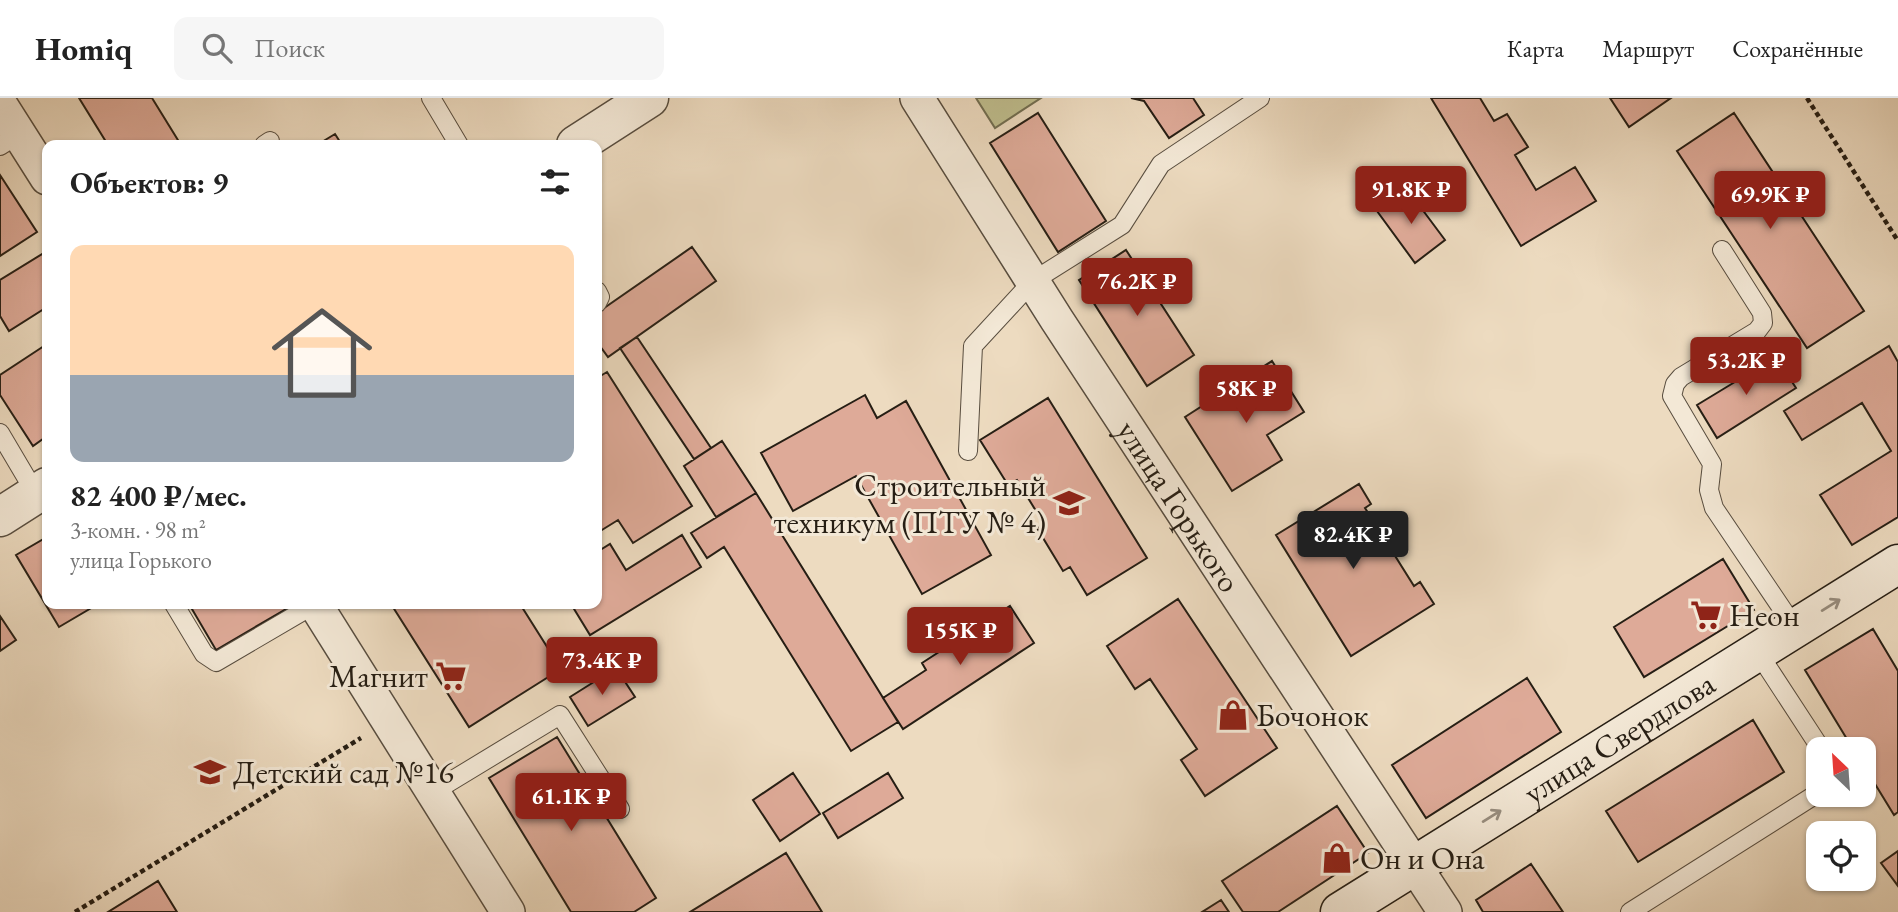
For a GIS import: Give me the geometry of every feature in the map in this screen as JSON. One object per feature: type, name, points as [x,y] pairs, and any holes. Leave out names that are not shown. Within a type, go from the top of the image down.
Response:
[{"type":"main road","points":[[584,140],[649,98]]},
{"type":"main road","points":[[0,517],[41,491]]},
{"type":"main road","name":"улица Свердлова","points":[[1340,912],[1898,564]]},
{"type":"street","name":"улица Горького","points":[[917,98],[1033,281],[1445,912]]},
{"type":"street","points":[[0,104],[10,140],[42,173]]},
{"type":"street","points":[[318,609],[508,912]]},
{"type":"lane","points":[[431,98],[456,140]]},
{"type":"lane","points":[[968,451],[973,346],[1033,281],[1122,225],[1161,164],[1260,98]]},
{"type":"lane","points":[[1722,250],[1762,313],[1762,325],[1681,377],[1675,384],[1672,396],[1712,464],[1709,490],[1714,508],[1795,628]]},
{"type":"lane","points":[[0,433],[41,491]]},
{"type":"lane","points":[[177,609],[204,654],[216,662],[306,609]]},
{"type":"lane","points":[[1757,651],[1813,737]]},
{"type":"lane","points":[[433,792],[560,715],[621,809]]},
{"type":"lane","points":[[1630,912],[1806,801]]},
{"type":"path","points":[[1807,98],[1898,241]]},
{"type":"path","points":[[75,912],[389,721]]},
{"type":"shaded area","points":[[976,98],[1041,98],[995,128]]},
{"type":"building","points":[[79,98],[152,98],[178,140],[105,140]]},
{"type":"building","points":[[1131,98],[1193,98],[1204,115],[1169,138],[1144,101]]},
{"type":"building","points":[[1431,98],[1480,98],[1494,121],[1507,114],[1528,147],[1515,155],[1536,190],[1575,167],[1596,201],[1521,246]]},
{"type":"building","points":[[1610,98],[1671,98],[1629,127]]},
{"type":"building","points":[[1038,113],[1106,221],[1058,252],[990,143]]},
{"type":"building","points":[[1734,113],[1864,311],[1807,348],[1677,151]]},
{"type":"building","points":[[335,134],[339,140],[325,140]]},
{"type":"building","points":[[0,175],[37,232],[0,256]]},
{"type":"building","points":[[1407,189],[1445,240],[1415,263],[1377,211]]},
{"type":"building","points":[[692,247],[716,281],[608,357],[602,349],[602,310]]},
{"type":"building","points":[[1126,250],[1194,355],[1147,386],[1079,280]]},
{"type":"building","points":[[42,254],[42,310],[9,331],[0,316],[0,280]]},
{"type":"building","points":[[637,337],[711,448],[694,459],[620,348]]},
{"type":"building","points":[[1889,346],[1898,362],[1898,517],[1852,545],[1820,495],[1891,451],[1862,403],[1802,440],[1784,411]]},
{"type":"building","points":[[42,347],[42,440],[33,446],[0,395],[0,375]]},
{"type":"building","points":[[1776,357],[1796,388],[1717,438],[1697,405]]},
{"type":"building","points":[[1272,361],[1304,412],[1267,435],[1282,460],[1232,491],[1185,417]]},
{"type":"building","points":[[607,372],[692,506],[633,543],[618,520],[602,530],[602,375]]},
{"type":"building","points":[[865,395],[877,418],[906,401],[991,555],[922,594],[856,476],[793,511],[761,453]]},
{"type":"building","points":[[1048,398],[1147,558],[1087,595],[1070,567],[1063,571],[1037,528],[1044,524],[1017,480],[1008,485],[980,440]]},
{"type":"building","points":[[722,441],[756,493],[716,517],[684,466]]},
{"type":"building","points":[[1359,484],[1371,504],[1365,508],[1414,586],[1420,582],[1434,604],[1351,656],[1276,535]]},
{"type":"building","points":[[756,493],[898,722],[851,751],[724,547],[707,558],[691,533]]},
{"type":"building","points":[[682,535],[701,567],[590,635],[574,609],[602,609],[602,549],[610,544],[626,570]]},
{"type":"building","points":[[42,540],[42,599],[16,555]]},
{"type":"building","points":[[1723,559],[1754,610],[1644,677],[1614,627]]},
{"type":"building","points":[[1178,599],[1277,748],[1205,796],[1181,760],[1197,749],[1150,679],[1135,689],[1107,646]]},
{"type":"building","points":[[1010,606],[1034,643],[903,729],[883,698],[926,670],[922,663]]},
{"type":"building","points":[[48,609],[90,609],[59,627]]},
{"type":"building","points":[[192,609],[286,609],[216,650]]},
{"type":"building","points":[[394,609],[523,609],[561,669],[469,727]]},
{"type":"building","points":[[0,616],[16,640],[0,651]]},
{"type":"building","points":[[1873,629],[1898,671],[1898,812],[1894,815],[1876,786],[1876,737],[1846,737],[1805,670]]},
{"type":"building","points":[[616,668],[635,697],[588,726],[570,697]]},
{"type":"building","points":[[1527,678],[1561,732],[1426,818],[1392,765]]},
{"type":"building","points":[[1753,720],[1784,772],[1638,862],[1606,811]]},
{"type":"building","points":[[557,737],[656,898],[634,912],[571,912],[489,778]]},
{"type":"building","points":[[793,773],[820,814],[780,841],[753,800]]},
{"type":"building","points":[[888,773],[903,798],[838,838],[823,813]]},
{"type":"building","points":[[1337,806],[1368,853],[1278,912],[1243,912],[1222,881]]},
{"type":"building","points":[[1898,851],[1898,886],[1881,863]]},
{"type":"building","points":[[786,853],[822,912],[690,912]]},
{"type":"building","points":[[1531,864],[1563,912],[1483,912],[1476,900]]},
{"type":"building","points":[[158,881],[177,912],[108,912]]},
{"type":"building","points":[[1221,900],[1229,912],[1202,912]]},
{"type":"place","name":"Строительный техникум (ПТУ № 4)","points":[[1069,503]]},
{"type":"place","name":"Неон","points":[[1706,615]]},
{"type":"place","name":"Магнит","points":[[451,676]]},
{"type":"place","name":"Бочонок","points":[[1233,715]]},
{"type":"place","name":"Детский сад №16","points":[[210,772]]},
{"type":"place","name":"Он и Она","points":[[1337,858]]}]
